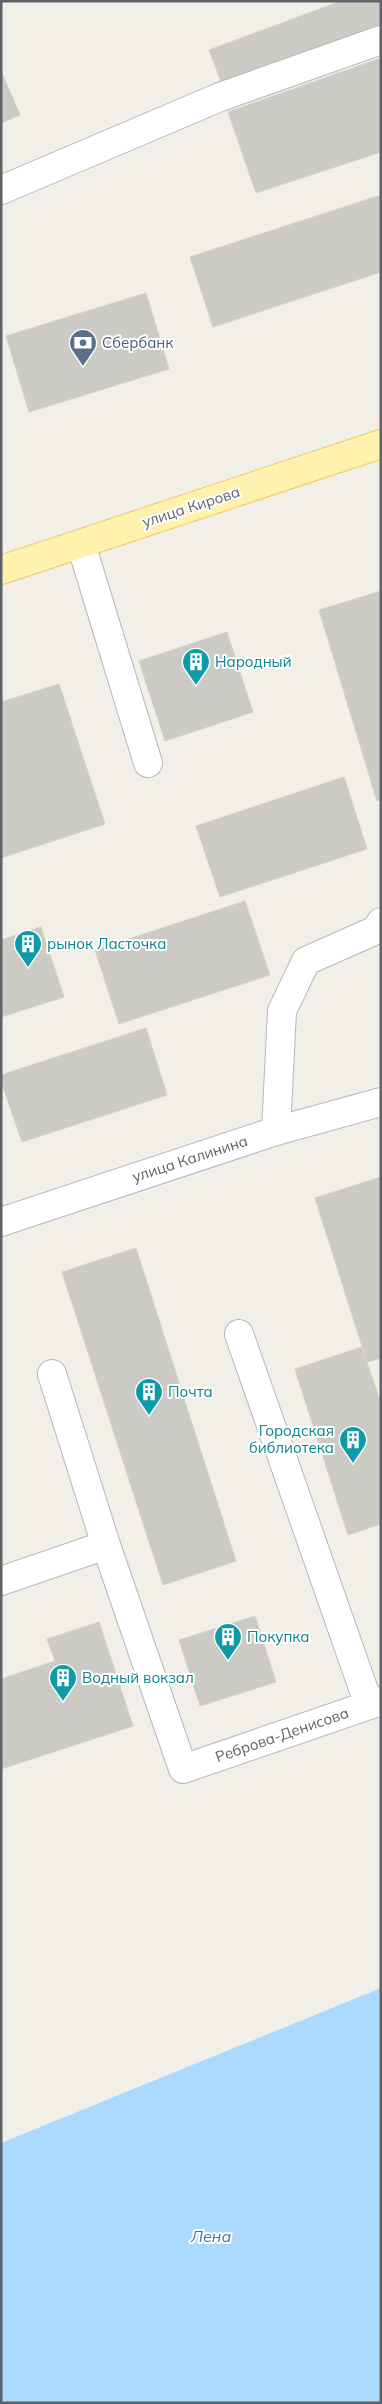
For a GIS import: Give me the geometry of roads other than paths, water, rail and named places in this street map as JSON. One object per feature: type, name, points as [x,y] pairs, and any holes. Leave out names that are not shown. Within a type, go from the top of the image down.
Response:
[{"type":"main road","name":"улица Кирова","points":[[1,570],[381,444]]},
{"type":"street","points":[[1,190],[220,97],[381,40]]},
{"type":"street","points":[[81,544],[148,763]]},
{"type":"street","points":[[276,1131],[282,1011],[306,961],[376,930],[381,922]]},
{"type":"street","name":"улица Калинина","points":[[1,1222],[276,1131],[381,1102]]},
{"type":"street","points":[[239,1334],[375,1703]]},
{"type":"street","points":[[1,1580],[106,1545],[52,1374]]},
{"type":"street","name":"Реброва-Денисова","points":[[106,1545],[183,1769],[375,1703]]},
{"type":"water","name":"Лена","points":[[381,1988],[381,2403],[1,2403],[1,2143]]},
{"type":"place","name":"Сбербанк","points":[[83,367]]},
{"type":"place","name":"Народный","points":[[196,686]]},
{"type":"place","name":"рынок Ласточка","points":[[28,968]]},
{"type":"place","name":"Почта","points":[[149,1416]]},
{"type":"place","name":"Городская библиотека","points":[[353,1464]]},
{"type":"place","name":"Покупка","points":[[228,1661]]},
{"type":"place","name":"Водный вокзал","points":[[63,1702]]}]
